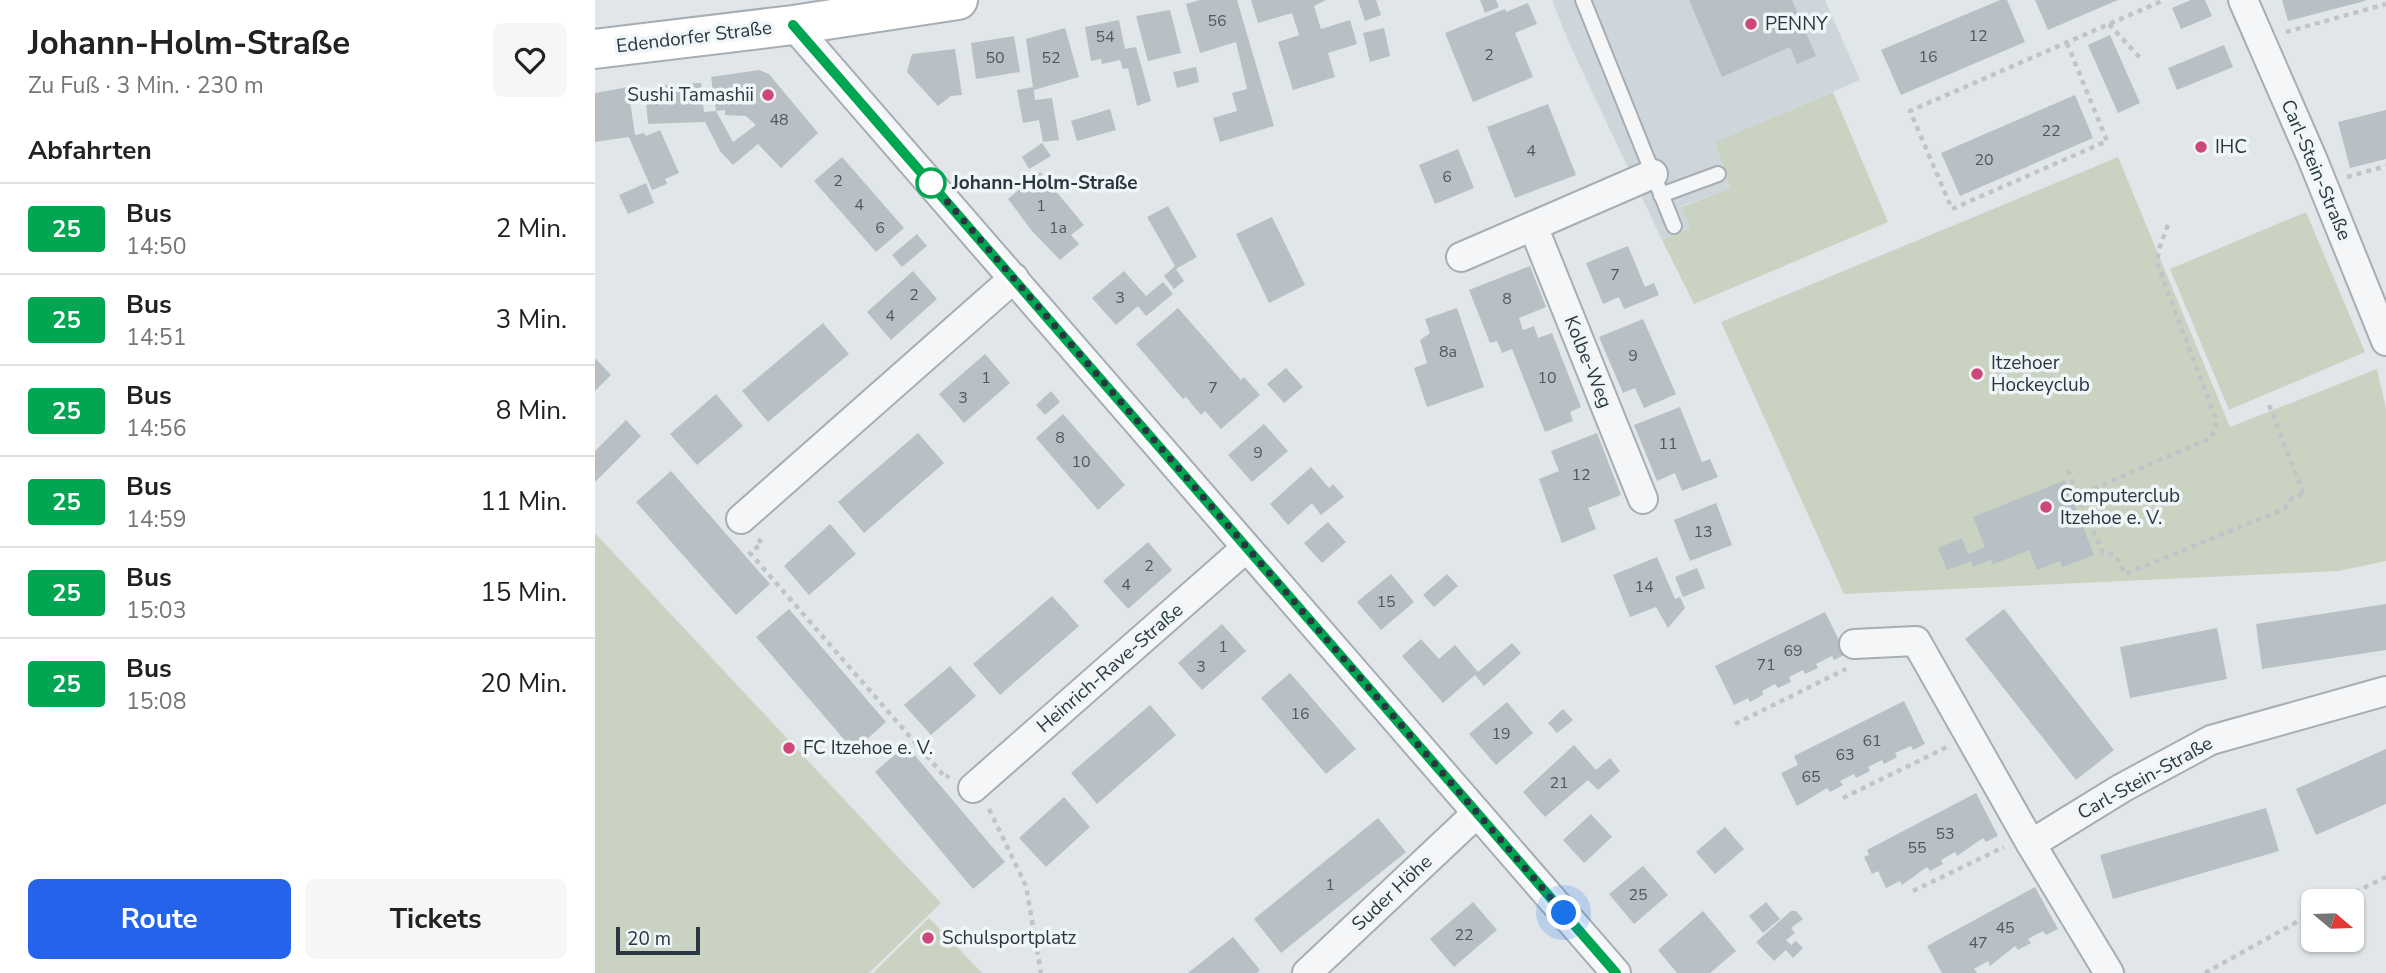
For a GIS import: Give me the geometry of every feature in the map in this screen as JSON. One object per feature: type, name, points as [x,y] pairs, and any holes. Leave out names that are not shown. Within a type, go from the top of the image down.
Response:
[{"type":"street","name":"Edendorfer Straße","points":[[595,49],[793,25],[958,0]]},
{"type":"street","name":"Carl-Stein-Straße","points":[[2243,0],[2312,158],[2386,341]]},
{"type":"street","points":[[793,25],[1616,973]]},
{"type":"street","points":[[1461,257],[1534,226],[1657,185]]},
{"type":"street","name":"Kolbe-Weg","points":[[1534,226],[1643,499]]},
{"type":"street","points":[[741,519],[1014,278]]},
{"type":"street","name":"Heinrich-Rave-Straße","points":[[973,788],[1246,548]]},
{"type":"street","points":[[1854,644],[1916,641],[2029,840],[2109,973]]},
{"type":"street","name":"Carl-Stein-Straße","points":[[2029,840],[2211,740],[2386,691]]},
{"type":"street","name":"Suder Höhe","points":[[1307,973],[1477,813]]},
{"type":"lane","points":[[1583,0],[1674,226]]},
{"type":"lane","points":[[1657,185],[1718,174]]},
{"type":"path","points":[[2067,43],[2107,141],[1952,209],[1910,111],[2164,0]]},
{"type":"path","points":[[2291,31],[2386,4]]},
{"type":"path","points":[[2109,24],[2142,60]]},
{"type":"path","points":[[2357,174],[2386,166]]},
{"type":"path","points":[[2078,495],[2211,438],[2216,433],[2217,422],[2157,263],[2168,225]]},
{"type":"path","points":[[2068,470],[2103,553],[2115,555],[2125,574],[2284,509],[2292,498],[2305,493],[2269,405]]},
{"type":"path","points":[[741,519],[762,543],[750,553],[946,778],[956,769],[993,814],[1026,886],[1041,973]]},
{"type":"path","points":[[1735,724],[1851,666],[1854,644]]},
{"type":"path","points":[[1843,798],[1970,736]]},
{"type":"path","points":[[1913,891],[2029,840]]},
{"type":"path","points":[[2362,889],[2386,877]]},
{"type":"path","points":[[2205,973],[2301,920]]},
{"type":"shaded area","points":[[1552,0],[1825,0],[1860,80],[1716,142],[1732,188],[1681,206],[1690,228],[1662,240],[1569,43]]},
{"type":"green space","points":[[1833,92],[1888,222],[1694,304],[1662,240],[1690,228],[1681,207],[1731,188],[1715,142]]},
{"type":"green space","name":"Itzehoer Hockeyclub","points":[[2118,157],[2230,427],[2377,369],[2386,409],[2386,561],[2338,571],[1844,594],[1721,322]]},
{"type":"green space","points":[[2306,212],[2365,352],[2229,410],[2170,269]]},
{"type":"green space","points":[[595,533],[941,903],[869,973],[595,973]]},
{"type":"green space","name":"Schulsportplatz","points":[[929,918],[982,973],[873,973]]},
{"type":"building","points":[[1200,0],[1237,0],[1274,126],[1220,142],[1213,118],[1237,111],[1232,93],[1247,89],[1236,42],[1200,53],[1186,4]]},
{"type":"building","points":[[1251,0],[1326,0],[1314,6],[1321,29],[1350,20],[1357,44],[1328,53],[1335,77],[1293,90],[1278,42],[1299,35],[1292,13],[1258,23]]},
{"type":"building","points":[[1358,0],[1376,0],[1381,15],[1365,21]]},
{"type":"building","points":[[1480,0],[1496,0],[1499,7],[1485,13]]},
{"type":"building","name":"PENNY","points":[[1689,0],[1792,0],[1816,56],[1797,64],[1790,47],[1722,77]]},
{"type":"building","points":[[2000,0],[2007,0],[2025,42],[1901,95],[1881,50]]},
{"type":"building","points":[[2035,0],[2118,0],[2048,30]]},
{"type":"building","points":[[2191,0],[2205,0],[2212,16],[2181,29],[2172,8]]},
{"type":"building","points":[[2282,0],[2365,0],[2365,1],[2288,21]]},
{"type":"building","points":[[1528,3],[1537,24],[1515,33],[1533,77],[1473,102],[1445,33],[1505,9],[1506,12]]},
{"type":"building","points":[[1170,10],[1181,53],[1148,61],[1136,16]]},
{"type":"building","points":[[1119,20],[1125,49],[1136,47],[1151,101],[1137,106],[1128,68],[1123,69],[1120,60],[1102,64],[1101,59],[1091,61],[1085,27]]},
{"type":"building","points":[[1065,28],[1079,77],[1034,90],[1035,100],[1052,98],[1059,140],[1043,142],[1039,120],[1023,123],[1017,90],[1033,87],[1026,39]]},
{"type":"building","points":[[1384,28],[1390,56],[1370,62],[1363,33]]},
{"type":"building","points":[[2110,35],[2140,103],[2118,113],[2088,45]]},
{"type":"building","points":[[1014,36],[1020,72],[976,79],[971,43]]},
{"type":"building","points":[[2224,45],[2233,67],[2177,90],[2168,68]]},
{"type":"building","points":[[955,49],[962,95],[951,96],[938,106],[907,72],[912,54]]},
{"type":"building","points":[[1196,67],[1199,82],[1177,88],[1173,72]]},
{"type":"building","points":[[759,70],[769,74],[818,133],[781,168],[758,144],[733,165],[720,151],[705,122],[648,124],[646,101],[663,99],[662,85],[701,83],[704,112],[716,111],[711,77]],"holes":[[[725,110],[725,115],[746,116],[756,125],[733,142],[716,111]]]},
{"type":"building","points":[[628,87],[635,135],[644,133],[646,136],[660,130],[679,173],[665,179],[667,184],[652,190],[629,137],[595,142],[595,93]]},
{"type":"building","points":[[2075,95],[2093,138],[1960,196],[1941,153]]},
{"type":"building","points":[[1548,104],[1576,175],[1515,198],[1487,127]]},
{"type":"building","points":[[1110,109],[1116,130],[1077,141],[1071,121]]},
{"type":"building","points":[[2386,110],[2386,159],[2350,168],[2338,122]]},
{"type":"building","points":[[1042,143],[1051,156],[1029,169],[1022,157]]},
{"type":"building","points":[[1458,149],[1474,188],[1435,204],[1419,165]]},
{"type":"building","points":[[842,157],[904,228],[876,252],[814,181]]},
{"type":"building","points":[[1040,172],[1084,225],[1071,235],[1079,244],[1060,260],[1032,231],[1008,199]]},
{"type":"building","points":[[646,183],[654,203],[628,214],[619,195]]},
{"type":"building","points":[[1168,206],[1197,257],[1176,269],[1184,281],[1174,289],[1164,276],[1175,266],[1147,217]]},
{"type":"building","points":[[1272,217],[1305,285],[1269,303],[1236,234]]},
{"type":"building","points":[[917,234],[927,246],[902,267],[892,255]]},
{"type":"building","points":[[1628,246],[1645,287],[1654,283],[1659,295],[1624,309],[1619,297],[1603,304],[1586,263]]},
{"type":"building","points":[[1530,266],[1546,307],[1519,318],[1523,330],[1534,326],[1538,338],[1552,333],[1581,407],[1570,412],[1573,421],[1545,432],[1512,349],[1502,353],[1497,341],[1490,343],[1469,290]]},
{"type":"building","points":[[913,271],[937,299],[891,340],[867,312]]},
{"type":"building","points":[[1124,271],[1146,296],[1163,282],[1173,294],[1146,316],[1138,306],[1116,325],[1092,298]]},
{"type":"building","points":[[1178,308],[1241,380],[1244,377],[1260,395],[1221,429],[1205,411],[1201,415],[1186,397],[1183,399],[1136,344]]},
{"type":"building","points":[[1457,308],[1484,387],[1427,407],[1414,368],[1427,363],[1420,340],[1430,333],[1425,319]]},
{"type":"building","points":[[1643,319],[1676,394],[1644,408],[1635,388],[1623,393],[1599,337]]},
{"type":"building","points":[[823,323],[849,354],[768,422],[742,391]]},
{"type":"building","points":[[985,354],[1010,383],[964,423],[939,394]]},
{"type":"building","points":[[595,358],[611,375],[595,391]]},
{"type":"building","points":[[1286,368],[1303,387],[1284,403],[1267,384]]},
{"type":"building","points":[[1051,391],[1060,402],[1045,415],[1036,405]]},
{"type":"building","points":[[716,394],[743,426],[697,465],[670,434]]},
{"type":"building","points":[[1680,407],[1702,462],[1710,459],[1718,477],[1682,491],[1675,473],[1657,481],[1634,425]]},
{"type":"building","points":[[1063,414],[1125,485],[1098,510],[1036,438]]},
{"type":"building","points":[[626,420],[641,436],[595,482],[595,451]]},
{"type":"building","points":[[1264,424],[1288,451],[1252,482],[1228,455]]},
{"type":"building","points":[[918,433],[944,463],[864,533],[838,502]]},
{"type":"building","points":[[1597,433],[1621,495],[1588,508],[1596,529],[1562,543],[1539,479],[1559,471],[1551,451]]},
{"type":"building","points":[[1311,467],[1329,488],[1333,484],[1344,497],[1321,515],[1312,503],[1288,525],[1270,504]]},
{"type":"building","points":[[671,471],[770,584],[736,615],[636,502]]},
{"type":"building","points":[[2065,480],[2094,555],[2062,567],[2060,561],[2037,570],[2029,550],[1992,565],[1991,560],[1973,567],[1971,561],[1947,570],[1938,548],[1962,538],[1968,554],[1985,547],[1973,517]]},
{"type":"building","points":[[1716,503],[1732,545],[1690,561],[1674,520]]},
{"type":"building","points":[[1328,522],[1346,542],[1322,563],[1304,543]]},
{"type":"building","points":[[830,524],[856,554],[809,595],[784,566]]},
{"type":"building","points":[[1148,542],[1172,570],[1128,609],[1103,581]]},
{"type":"building","points":[[1657,557],[1675,599],[1680,597],[1685,608],[1668,628],[1656,607],[1630,617],[1613,575]]},
{"type":"building","points":[[1697,568],[1705,588],[1683,597],[1675,577]]},
{"type":"building","points":[[1391,574],[1414,602],[1381,630],[1357,602]]},
{"type":"building","points":[[1447,574],[1458,586],[1434,607],[1423,595]]},
{"type":"building","points":[[1052,596],[1079,626],[1000,695],[973,664]]},
{"type":"building","points":[[2386,604],[2386,650],[2262,669],[2256,624]]},
{"type":"building","points":[[789,609],[886,722],[854,751],[756,637]]},
{"type":"building","points":[[2004,609],[2114,750],[2076,780],[1965,639]]},
{"type":"building","points":[[1825,612],[1846,654],[1834,660],[1832,656],[1816,664],[1818,668],[1805,674],[1803,670],[1789,677],[1791,682],[1778,688],[1775,684],[1750,702],[1748,698],[1734,705],[1715,666]]},
{"type":"building","points":[[1222,624],[1246,651],[1202,690],[1178,663]]},
{"type":"building","points":[[2217,628],[2227,679],[2130,698],[2120,647]]},
{"type":"building","points":[[1421,639],[1439,659],[1455,645],[1478,672],[1512,643],[1521,653],[1484,686],[1475,675],[1443,703],[1402,656]]},
{"type":"building","points":[[950,666],[976,696],[931,735],[904,705]]},
{"type":"building","points":[[1290,673],[1356,749],[1326,774],[1261,698]]},
{"type":"building","points":[[1904,701],[1925,744],[1913,750],[1911,746],[1895,753],[1897,757],[1884,764],[1882,760],[1868,767],[1870,771],[1856,778],[1854,774],[1840,781],[1843,785],[1830,792],[1827,788],[1797,806],[1781,773],[1798,765],[1794,756]]},
{"type":"building","points":[[1507,702],[1533,733],[1496,765],[1469,734]]},
{"type":"building","points":[[1150,705],[1176,735],[1097,804],[1071,773]]},
{"type":"building","points":[[1563,709],[1573,720],[1557,733],[1548,723]]},
{"type":"building","points":[[906,745],[1005,862],[973,889],[875,772]]},
{"type":"building","points":[[1574,745],[1596,770],[1610,758],[1620,771],[1598,790],[1588,780],[1545,817],[1523,792]]},
{"type":"building","points":[[2386,749],[2386,804],[2316,835],[2296,789]]},
{"type":"building","points":[[1976,793],[1998,836],[1986,842],[1983,838],[1957,856],[1955,852],[1941,860],[1943,864],[1930,871],[1927,867],[1902,885],[1900,881],[1886,888],[1878,871],[1872,874],[1864,857],[1869,855],[1867,850]]},
{"type":"building","points":[[1064,797],[1090,827],[1046,867],[1019,838]]},
{"type":"building","points":[[2266,808],[2279,851],[2113,899],[2100,855]]},
{"type":"building","points":[[1591,814],[1612,837],[1584,863],[1563,840]]},
{"type":"building","points":[[1378,818],[1406,852],[1281,953],[1254,919]]},
{"type":"building","points":[[1725,827],[1744,849],[1715,874],[1696,852]]},
{"type":"building","points":[[1643,866],[1668,895],[1634,924],[1609,894]]},
{"type":"building","points":[[2035,887],[2058,929],[2046,935],[2043,931],[2028,939],[2031,943],[2018,950],[2015,946],[1990,966],[1988,961],[1974,969],[1977,973],[1942,973],[1927,946]]},
{"type":"building","points":[[1473,902],[1497,930],[1454,967],[1430,939]]},
{"type":"building","points":[[1766,902],[1780,919],[1763,933],[1749,916]]},
{"type":"building","points":[[1703,911],[1736,951],[1710,973],[1677,973],[1658,950]]},
{"type":"building","points":[[1791,911],[1796,911],[1803,919],[1791,928],[1795,933],[1786,940],[1791,945],[1796,941],[1803,948],[1793,958],[1786,950],[1774,961],[1756,942]]},
{"type":"building","points":[[1233,937],[1260,970],[1257,973],[1188,973]]},
{"type":"bus line","name":"25","points":[[793,25],[1616,973]]},
{"type":"place","name":"PENNY","points":[[1751,24]]},
{"type":"place","name":"Sushi Tamashii","points":[[768,95]]},
{"type":"place","name":"IHC","points":[[2201,147]]},
{"type":"place","name":"Johann-Holm-Straße","points":[[931,183]]},
{"type":"place","name":"Itzehoer Hockeyclub","points":[[1977,374]]},
{"type":"place","name":"Computerclub Itzehoe e. V.","points":[[2046,507]]},
{"type":"place","name":"FC Itzehoe e. V.","points":[[789,748]]},
{"type":"place","name":"Schulsportplatz","points":[[928,938]]},
{"type":"route","points":[[931,183],[1564,913]]}]
